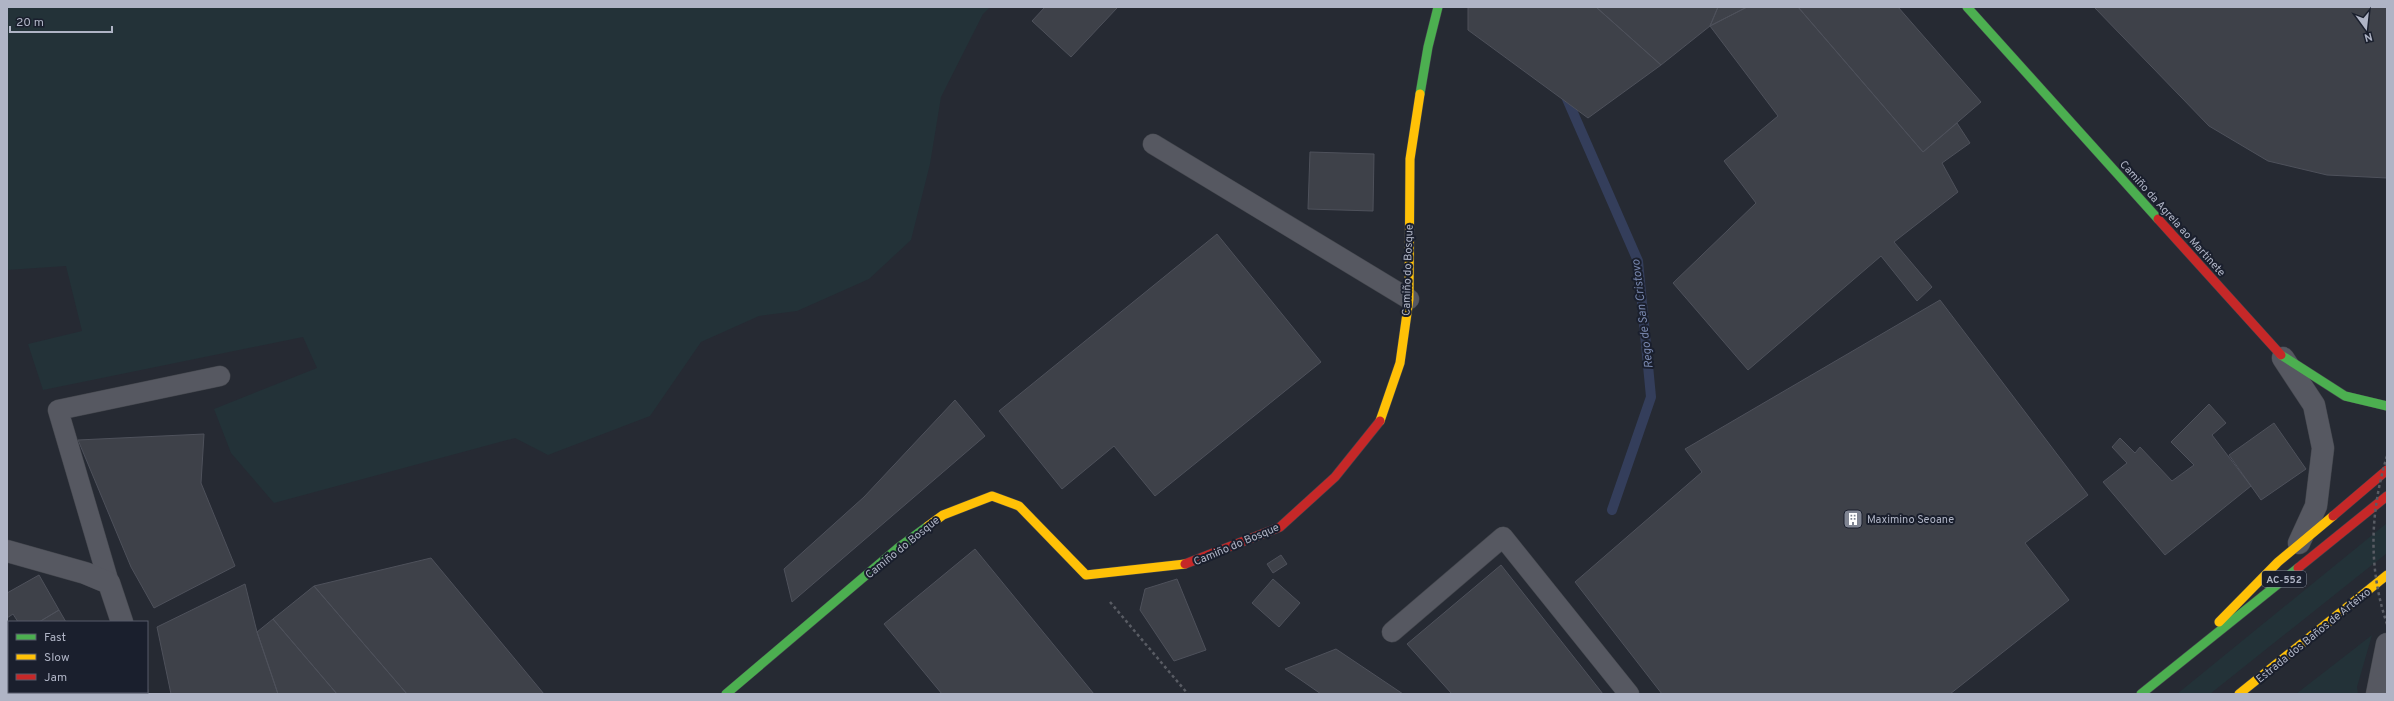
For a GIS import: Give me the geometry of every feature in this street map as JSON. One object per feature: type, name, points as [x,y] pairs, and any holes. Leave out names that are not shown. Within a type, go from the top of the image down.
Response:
[{"type":"street","name":"Camiño do Bosque","points":[[726,694],[898,548],[943,514],[992,496],[1019,506],[1086,575],[1186,564],[1280,527],[1334,477],[1379,422],[1400,363],[1409,299],[1410,159],[1428,47],[1438,7]]},
{"type":"street","name":"Camiño da Agrela ao Martinete","points":[[1967,7],[2283,358],[2345,396],[2387,406]]},
{"type":"street","points":[[2283,358],[2314,405],[2323,448],[2316,506],[2299,543]]},
{"type":"street","points":[[2182,661],[2264,574],[2387,470]]},
{"type":"street","name":"AC-552","points":[[2141,694],[2387,496]]},
{"type":"street","points":[[7,551],[85,573],[109,583],[122,621]]},
{"type":"street","name":"Estrada dos Baños de Arteixo","points":[[2239,694],[2387,575]]},
{"type":"street","points":[[2377,694],[2387,644]]},
{"type":"lane","points":[[1153,144],[1409,299]]},
{"type":"lane","points":[[109,583],[58,410],[220,376]]},
{"type":"lane","points":[[1392,632],[1503,537],[1628,694]]},
{"type":"path","points":[[2387,456],[2377,489],[2373,529],[2378,598],[2387,624]]},
{"type":"path","points":[[1086,575],[1188,694]]},
{"type":"shaded area","points":[[7,7],[990,7],[983,14],[941,97],[930,164],[911,240],[869,279],[797,311],[759,316],[701,342],[650,416],[548,455],[515,438],[274,503],[231,453],[214,409],[317,368],[303,337],[43,390],[28,344],[82,331],[66,266],[7,270]]},
{"type":"shaded area","points":[[2387,523],[2387,553],[2210,694],[2177,694]]},
{"type":"shaded area","points":[[2372,635],[2357,687],[2358,694],[2296,694]]},
{"type":"building","points":[[1045,7],[1117,8],[1071,57],[1032,21]]},
{"type":"building","points":[[1468,7],[1596,7],[1661,65],[1588,118],[1468,30]]},
{"type":"building","points":[[1596,7],[1718,7],[1710,26],[1661,65]]},
{"type":"building","points":[[1718,7],[1747,7],[1710,26]]},
{"type":"building","points":[[1747,7],[1798,7],[1923,152],[1957,123],[1970,143],[1942,163],[1958,192],[1894,242],[1932,287],[1917,301],[1881,256],[1748,370],[1673,283],[1756,203],[1724,161],[1778,116],[1710,26]]},
{"type":"building","points":[[1798,7],[1898,7],[1981,102],[1923,152]]},
{"type":"building","points":[[2094,7],[2387,7],[2387,178],[2327,175],[2268,161],[2209,126]]},
{"type":"building","points":[[1310,152],[1374,154],[1373,211],[1308,209]]},
{"type":"building","points":[[1217,234],[1321,362],[1155,496],[1114,446],[1062,489],[999,411]]},
{"type":"building","name":"Maximino Seoane","points":[[1940,300],[2088,495],[2025,543],[2069,600],[1950,694],[1662,694],[1575,582],[1702,472],[1685,449]]},
{"type":"building","points":[[955,400],[985,436],[792,602],[784,569],[864,497]]},
{"type":"building","points":[[2209,404],[2226,423],[2212,435],[2251,486],[2165,555],[2103,482],[2127,463],[2112,447],[2120,438],[2135,453],[2140,447],[2172,481],[2194,465],[2171,442]]},
{"type":"building","points":[[2274,423],[2306,469],[2261,500],[2229,455]]},
{"type":"building","points":[[204,434],[201,483],[235,566],[154,608],[131,567],[78,440]]},
{"type":"building","points":[[975,549],[1094,694],[942,694],[884,624]]},
{"type":"building","points":[[1281,555],[1287,564],[1273,573],[1267,564]]},
{"type":"building","points":[[431,558],[544,694],[407,694],[314,586]]},
{"type":"building","points":[[1501,565],[1603,694],[1452,694],[1407,644]]},
{"type":"building","points":[[39,575],[59,610],[41,621],[17,621],[13,614],[7,618],[7,593]]},
{"type":"building","points":[[1177,579],[1206,650],[1174,661],[1140,610],[1145,589]]},
{"type":"building","points":[[1273,579],[1300,603],[1279,627],[1252,603]]},
{"type":"building","points":[[245,584],[257,632],[278,694],[171,694],[157,627]]},
{"type":"building","points":[[314,586],[407,694],[337,694],[273,619]]},
{"type":"building","points":[[59,610],[65,621],[41,621]]},
{"type":"building","points":[[273,619],[337,694],[278,694],[257,632]]},
{"type":"building","points":[[1336,649],[1403,694],[1321,694],[1285,669]]},
{"type":"waterway","name":"Rego de San Cristovo","points":[[1564,92],[1638,261],[1651,397],[1612,510]]},
{"type":"traffic: fast","points":[[1420,94],[1428,47],[1438,7]]},
{"type":"traffic: fast","points":[[1967,7],[2158,219]]},
{"type":"traffic: fast","points":[[2281,355],[2345,396],[2387,406]]},
{"type":"traffic: fast","points":[[726,694],[898,548],[928,526]]},
{"type":"traffic: fast","points":[[2141,694],[2298,568]]},
{"type":"traffic: slow","points":[[1380,421],[1400,363],[1409,299],[1410,159],[1420,94]]},
{"type":"traffic: slow","points":[[928,526],[943,515],[992,496],[1019,506],[1086,575],[1185,564]]},
{"type":"traffic: slow","points":[[2219,622],[2278,562],[2333,516]]},
{"type":"traffic: slow","points":[[2239,694],[2387,575]]},
{"type":"traffic: jam","points":[[2158,219],[2281,355]]},
{"type":"traffic: jam","points":[[1185,564],[1280,527],[1335,477],[1380,421]]},
{"type":"traffic: jam","points":[[2333,516],[2387,470]]},
{"type":"traffic: jam","points":[[2298,568],[2387,496]]},
{"type":"place","name":"Maximino Seoane","points":[[1853,519]]}]
